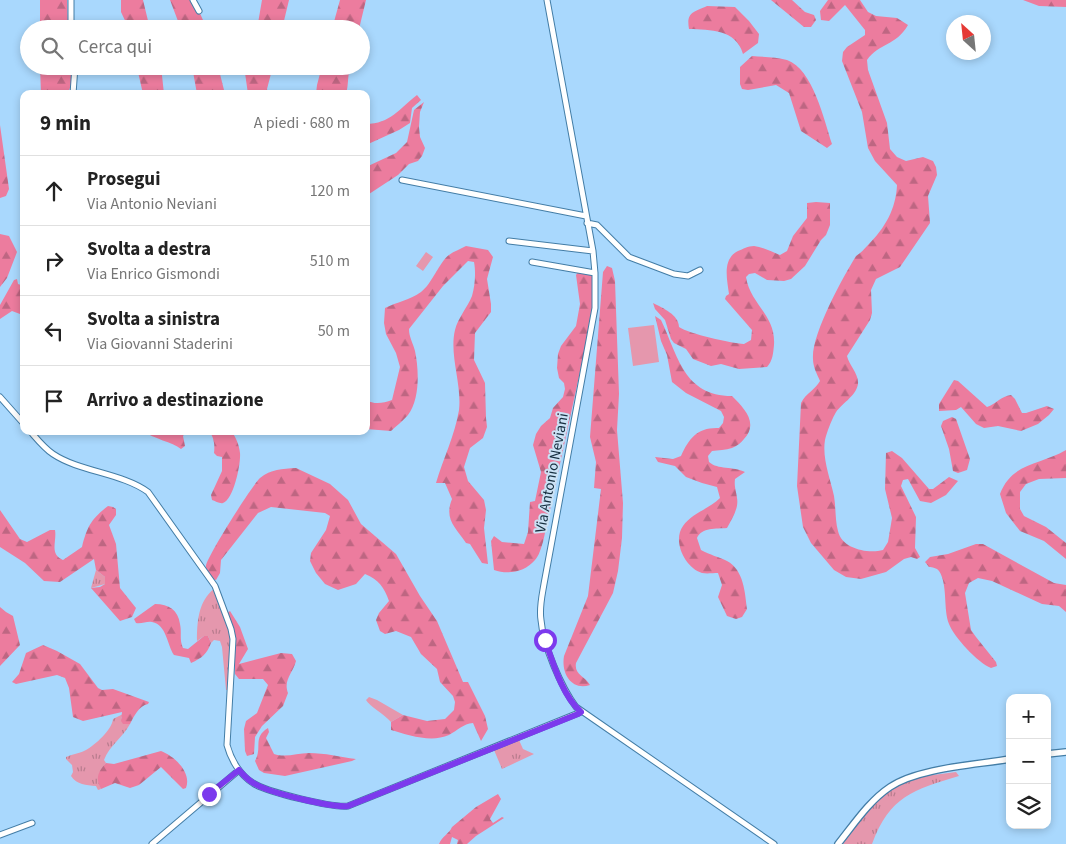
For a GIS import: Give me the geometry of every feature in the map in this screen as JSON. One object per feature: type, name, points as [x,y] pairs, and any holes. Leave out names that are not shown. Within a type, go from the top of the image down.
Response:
[{"type":"street","points":[[71,0],[71,20]]},
{"type":"street","points":[[193,0],[200,11]]},
{"type":"street","name":"Via Antonio Neviani","points":[[547,0],[593,252],[595,273],[594,315],[544,584],[540,614],[545,640],[562,682],[571,700],[581,712],[774,844]]},
{"type":"street","points":[[73,90],[74,75]]},
{"type":"street","points":[[402,180],[453,192],[586,216]]},
{"type":"street","points":[[587,223],[597,225],[629,258],[674,274],[688,276],[700,270]]},
{"type":"street","points":[[509,240],[593,252]]},
{"type":"street","points":[[532,262],[595,273]]},
{"type":"street","points":[[0,397],[20,420]]},
{"type":"street","points":[[34,435],[47,449],[57,456],[136,485],[148,492],[215,586],[232,634],[227,745],[229,753],[239,770],[250,781],[263,788],[330,805],[346,806],[581,712]]},
{"type":"street","points":[[1051,754],[1066,752]]},
{"type":"street","points":[[838,844],[870,804],[898,782],[921,773],[1006,761]]},
{"type":"street","points":[[152,844],[239,770]]},
{"type":"street","points":[[0,835],[32,823]]},
{"type":"green space","points":[[40,0],[67,0],[68,20],[40,20]]},
{"type":"green space","points":[[121,0],[143,0],[148,20],[125,20],[121,12]]},
{"type":"green space","points":[[170,0],[194,0],[203,20],[178,20]]},
{"type":"green space","points":[[262,0],[289,0],[284,20],[259,20]]},
{"type":"green space","points":[[340,0],[366,0],[361,20],[334,20]]},
{"type":"green space","points":[[771,0],[792,0],[805,12],[814,15],[816,20],[811,27],[804,27]]},
{"type":"green space","points":[[828,0],[860,0],[868,12],[876,16],[897,18],[908,25],[898,37],[872,54],[867,60],[868,70],[887,123],[890,149],[897,157],[906,161],[923,157],[933,161],[937,175],[928,196],[930,223],[900,267],[876,279],[871,290],[872,313],[870,320],[847,356],[858,380],[857,389],[835,414],[824,447],[840,537],[856,549],[870,551],[883,550],[888,542],[892,518],[885,489],[886,453],[892,451],[902,458],[929,489],[933,489],[949,477],[958,481],[946,495],[931,503],[920,501],[908,479],[903,480],[901,486],[916,517],[915,548],[920,557],[917,559],[911,557],[904,559],[886,572],[861,579],[846,577],[834,570],[811,543],[803,527],[797,486],[801,403],[820,381],[813,362],[817,336],[829,306],[856,256],[874,239],[888,218],[892,210],[897,185],[875,161],[868,148],[862,112],[842,61],[843,52],[847,47],[865,35],[865,30],[845,5],[829,21],[821,20],[820,11]]},
{"type":"green space","points":[[1023,0],[1066,0],[1066,7],[1039,6]]},
{"type":"green space","points":[[707,6],[735,7],[759,34],[758,43],[743,54],[740,46],[728,35],[721,32],[689,29],[688,23],[692,13]]},
{"type":"green space","points":[[752,56],[787,60],[796,65],[811,84],[832,144],[827,148],[801,131],[789,93],[776,85],[748,90],[742,89],[740,84],[740,67]]},
{"type":"green space","points":[[40,75],[72,75],[72,84],[69,90],[41,90]]},
{"type":"green space","points":[[139,75],[162,75],[164,90],[142,90]]},
{"type":"green space","points":[[194,75],[220,75],[224,90],[196,90]]},
{"type":"green space","points":[[245,75],[271,75],[267,90],[247,90]]},
{"type":"green space","points":[[320,75],[349,75],[347,90],[316,90]]},
{"type":"green space","points":[[417,95],[421,100],[412,108],[410,123],[370,143],[370,124],[382,121],[400,110]]},
{"type":"green space","points":[[424,102],[420,112],[419,127],[420,137],[425,148],[422,156],[418,161],[409,164],[398,175],[370,193],[370,165],[396,153],[407,142],[414,110]]},
{"type":"green space","points":[[0,125],[9,189],[6,196],[0,198]]},
{"type":"green space","points":[[807,203],[830,203],[830,225],[826,235],[805,266],[791,279],[784,281],[767,280],[755,273],[749,274],[746,277],[752,295],[767,317],[774,335],[773,354],[767,367],[739,369],[721,364],[711,366],[693,359],[686,349],[674,343],[665,320],[655,309],[653,303],[673,315],[679,327],[684,330],[710,338],[744,344],[751,340],[752,330],[725,299],[729,294],[727,270],[730,259],[738,251],[752,246],[761,247],[780,255],[787,251],[793,236],[807,218]]},
{"type":"green space","points":[[0,234],[9,236],[17,252],[7,278],[0,287]]},
{"type":"green space","points":[[466,246],[488,250],[493,257],[487,279],[491,312],[475,333],[474,360],[485,383],[487,427],[483,438],[470,448],[464,467],[468,481],[484,500],[486,510],[484,528],[488,564],[482,563],[470,544],[466,543],[455,527],[449,512],[452,499],[445,483],[436,483],[455,429],[459,410],[459,390],[454,359],[455,330],[472,296],[475,279],[474,262],[468,261],[443,286],[409,329],[415,351],[418,384],[415,401],[408,415],[391,431],[370,429],[370,402],[379,403],[392,400],[400,367],[396,353],[386,334],[384,323],[385,308],[421,292],[429,284],[442,262],[453,252]]},
{"type":"green space","points":[[426,252],[433,257],[423,271],[416,266]]},
{"type":"green space","points":[[607,266],[612,268],[615,281],[619,394],[617,430],[623,503],[622,538],[613,593],[576,663],[578,673],[590,685],[583,686],[573,683],[569,679],[563,662],[588,596],[601,489],[594,488],[596,462],[590,437],[603,272]]},
{"type":"green space","points":[[578,272],[592,273],[594,277],[593,312],[543,542],[536,558],[531,564],[521,570],[505,572],[494,570],[491,541],[494,536],[502,542],[524,544],[528,532],[530,502],[535,501],[541,472],[533,445],[536,434],[541,426],[550,418],[553,408],[563,397],[565,389],[564,383],[559,378],[557,368],[558,354],[561,346],[576,326],[580,304],[576,275]]},
{"type":"green space","points":[[17,279],[20,285],[20,314],[12,311],[0,319],[0,305],[14,280]]},
{"type":"green space","points":[[655,316],[661,320],[678,360],[693,381],[703,389],[716,394],[732,396],[745,411],[750,422],[748,433],[740,443],[730,449],[712,451],[708,456],[709,462],[713,464],[745,472],[735,479],[737,506],[735,513],[727,528],[706,530],[699,534],[697,538],[701,550],[733,565],[743,582],[747,609],[742,617],[736,619],[727,616],[718,597],[722,585],[718,573],[702,573],[690,566],[680,546],[680,532],[683,526],[696,514],[720,498],[717,487],[686,477],[675,466],[658,462],[655,457],[673,459],[681,456],[687,444],[695,435],[705,429],[719,428],[723,423],[724,417],[721,411],[686,393],[672,382],[667,355],[661,341]]},
{"type":"green space","points":[[654,325],[659,362],[633,366],[628,328]]},
{"type":"green space","points":[[954,380],[958,381],[987,407],[1011,395],[1022,413],[1047,406],[1054,409],[1038,424],[1021,431],[998,426],[984,428],[976,424],[961,407],[956,410],[939,411],[939,404]]},
{"type":"green space","points":[[952,417],[956,419],[970,459],[967,470],[958,473],[953,471],[949,449],[941,426],[943,421]]},
{"type":"green space","points":[[150,435],[184,435],[185,446],[181,449]]},
{"type":"green space","points":[[234,435],[240,450],[236,480],[230,495],[223,503],[212,500],[211,495],[222,471],[222,457],[214,453],[212,436]]},
{"type":"green space","points":[[1066,450],[1066,478],[1039,479],[1026,484],[1020,492],[1020,509],[1024,516],[1046,527],[1066,543],[1066,559],[1044,541],[1020,531],[1006,513],[1000,494],[1005,484],[1020,470]]},
{"type":"green space","points":[[296,468],[330,484],[348,500],[361,524],[396,554],[437,621],[463,682],[468,682],[485,716],[488,729],[481,741],[473,723],[463,726],[449,735],[435,738],[420,737],[391,730],[391,722],[403,715],[427,721],[445,719],[454,710],[455,702],[453,696],[440,682],[437,669],[421,654],[411,637],[396,631],[385,634],[380,631],[376,620],[389,601],[383,588],[377,581],[365,574],[356,584],[338,590],[325,584],[316,573],[310,561],[311,553],[326,530],[330,516],[325,513],[271,507],[258,513],[221,560],[220,573],[216,580],[212,579],[206,570],[208,560],[230,521],[256,483],[264,475],[273,471]]},
{"type":"green space","points":[[108,506],[116,509],[116,515],[109,525],[116,544],[120,588],[136,608],[132,617],[120,621],[91,588],[100,587],[105,584],[105,577],[96,570],[94,559],[60,582],[44,581],[25,563],[0,547],[0,510],[20,539],[27,542],[50,530],[55,530],[55,551],[63,560],[82,547],[90,524]]},
{"type":"green space","points":[[976,544],[983,544],[1054,583],[1066,585],[1066,612],[1059,606],[1042,604],[992,581],[978,578],[969,583],[965,593],[971,630],[996,662],[997,666],[991,668],[973,655],[952,629],[947,618],[942,576],[938,570],[929,567],[925,562],[930,557],[948,554]]},
{"type":"green space","points":[[96,570],[105,577],[105,584],[91,588]]},
{"type":"green space","points":[[214,589],[231,637],[228,690],[226,690],[220,641],[214,640],[211,643],[208,636],[204,636],[197,641],[198,620],[202,606]]},
{"type":"green space","points":[[155,604],[169,607],[177,615],[183,648],[188,649],[204,636],[208,636],[211,643],[204,655],[191,663],[189,658],[174,655],[161,627],[152,622],[136,623],[134,619]]},
{"type":"green space","points":[[0,607],[13,616],[20,645],[0,666]]},
{"type":"green space","points":[[230,611],[240,627],[248,649],[239,664],[281,653],[292,654],[296,661],[288,680],[288,693],[283,706],[262,726],[255,737],[254,754],[247,756],[244,729],[246,721],[257,713],[268,685],[263,679],[239,679],[235,674],[234,629],[227,613]]},
{"type":"green space","points":[[43,645],[80,664],[98,688],[102,690],[113,689],[149,702],[148,704],[139,709],[130,724],[123,724],[121,721],[122,712],[83,721],[73,717],[69,688],[65,678],[57,675],[16,684],[12,682],[19,674],[26,653]]},
{"type":"green space","points":[[369,697],[403,715],[391,722],[366,700]]},
{"type":"green space","points":[[123,714],[121,718],[123,723],[130,724],[106,755],[104,760],[106,763],[100,772],[99,778],[101,789],[98,790],[96,786],[76,781],[71,776],[73,772],[72,765],[66,757],[84,751],[94,745],[110,728],[113,719]]},
{"type":"green space","points":[[268,728],[269,732],[266,738],[274,754],[283,756],[315,753],[356,759],[285,776],[264,773],[259,770],[255,761],[260,735]]},
{"type":"green space","points":[[519,740],[523,749],[534,754],[502,769],[494,750]]},
{"type":"green space","points":[[161,751],[181,765],[186,776],[186,788],[183,789],[161,767],[139,785],[130,788],[115,783],[101,789],[98,775],[106,763],[114,764]]},
{"type":"green space","points":[[956,772],[959,776],[916,791],[895,805],[879,828],[872,844],[843,844],[875,804],[894,787],[917,777]]},
{"type":"green space","points":[[498,794],[501,799],[490,819],[493,823],[502,817],[504,818],[467,844],[457,844],[458,840],[452,837],[450,844],[439,844],[452,827],[476,807]]},
{"type":"route","points":[[209,794],[239,770],[253,784],[263,788],[330,805],[348,806],[578,714],[581,712],[571,700],[562,682],[545,640]]}]
